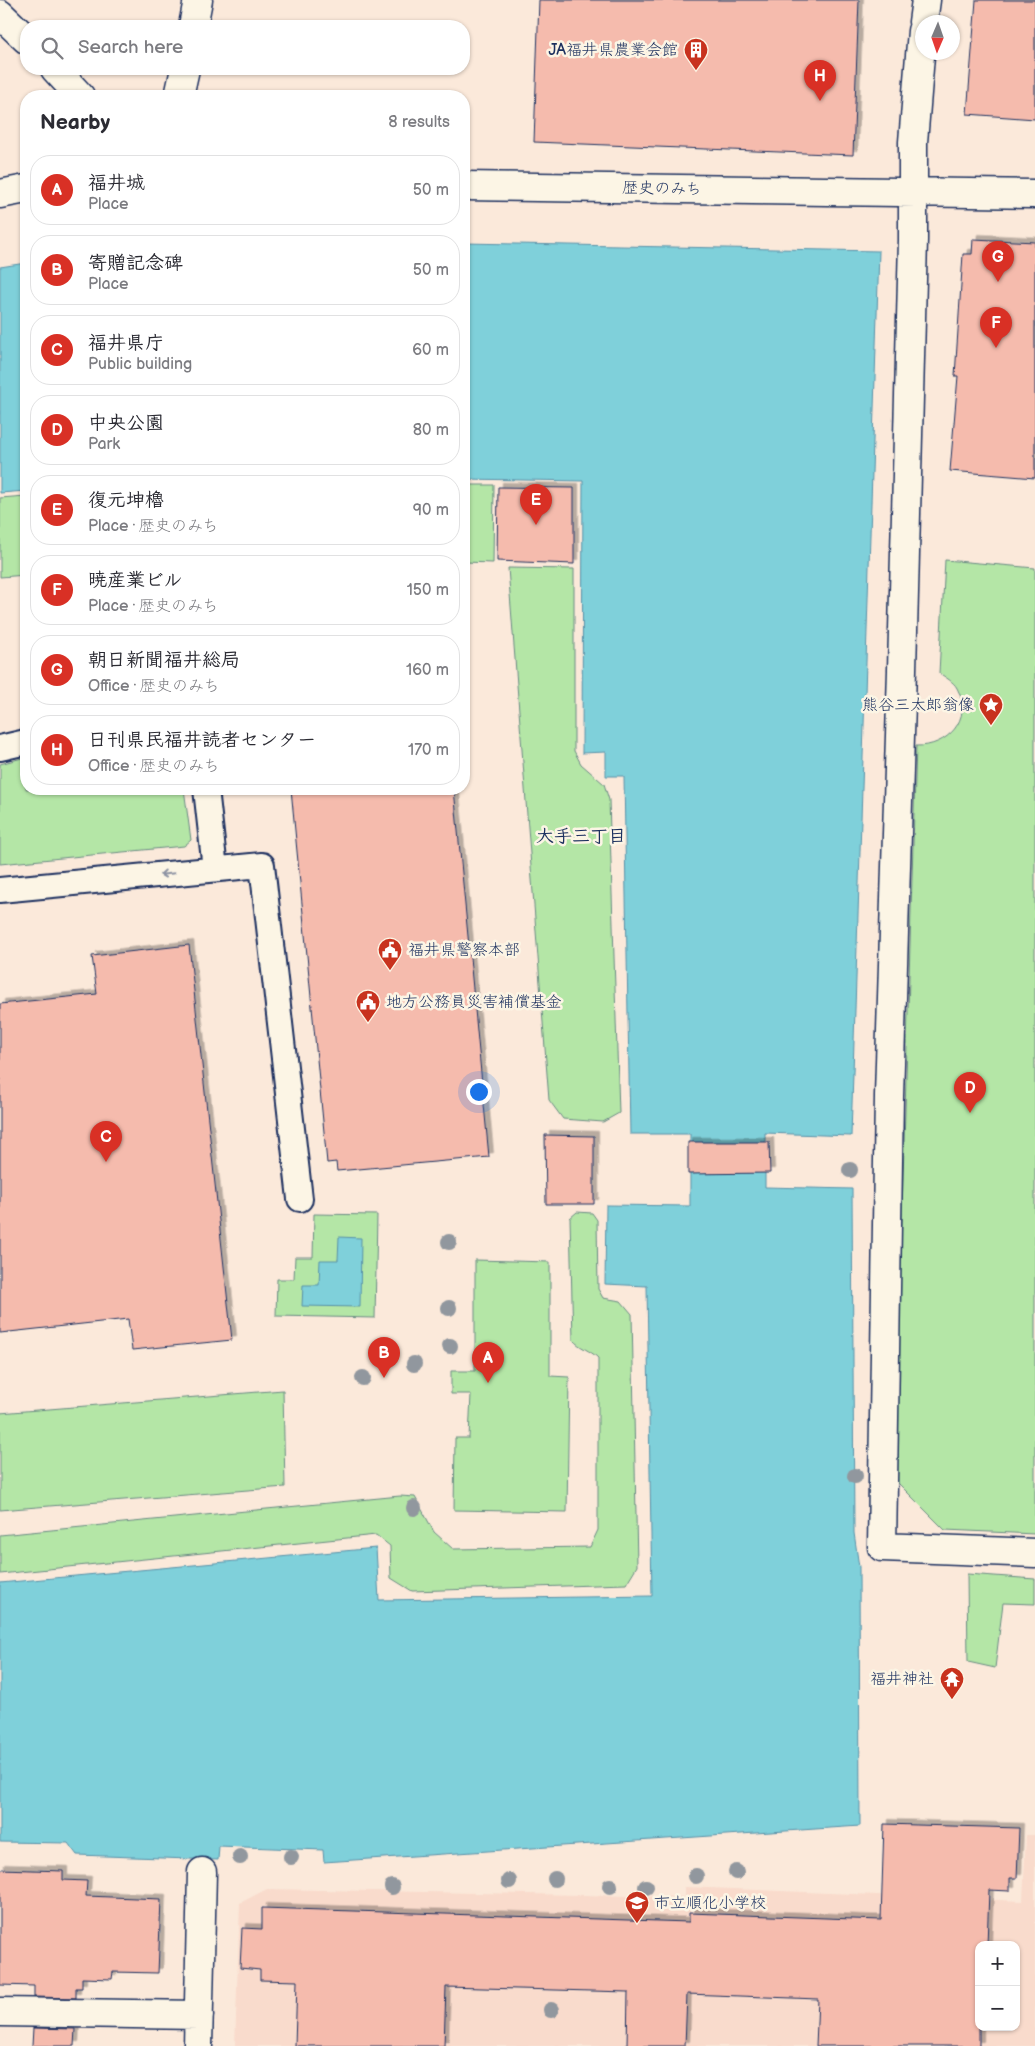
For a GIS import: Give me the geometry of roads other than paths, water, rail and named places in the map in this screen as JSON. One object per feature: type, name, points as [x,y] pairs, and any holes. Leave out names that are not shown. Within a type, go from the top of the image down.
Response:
[{"type":"street","points":[[194,20],[198,0]]},
{"type":"street","points":[[924,15],[926,0]]},
{"type":"street","points":[[0,14],[20,33]]},
{"type":"street","points":[[919,60],[914,119],[902,670],[889,1096],[882,1547],[1035,1553]]},
{"type":"street","points":[[61,75],[74,90]]},
{"type":"street","points":[[180,90],[184,75]]},
{"type":"street","name":"歴史のみち","points":[[470,186],[1035,194]]},
{"type":"street","points":[[0,194],[20,191]]},
{"type":"street","points":[[198,2046],[202,1872]]},
{"type":"street","points":[[0,2012],[198,2015]]},
{"type":"lane","points":[[0,748],[20,743]]},
{"type":"lane","points":[[207,795],[215,869]]},
{"type":"lane","points":[[0,890],[262,865],[300,1199]]},
{"type":"water","points":[[470,243],[879,251],[851,1136],[765,1133],[765,1187],[852,1189],[854,1533],[859,1567],[860,1826],[324,1862],[323,1850],[219,1846],[218,1860],[77,1855],[68,1843],[0,1842],[0,1583],[376,1548],[379,1600],[652,1596],[647,1286],[605,1284],[606,1205],[690,1206],[690,1134],[630,1134],[624,776],[606,776],[606,752],[582,753],[583,481],[470,479]]},
{"type":"water","points":[[20,264],[20,491],[0,493],[0,267]]},
{"type":"water","points":[[339,1237],[361,1238],[360,1307],[302,1306],[303,1285],[319,1285],[320,1260],[338,1260]]},
{"type":"place","name":"JA福井県農業会館","points":[[696,71]]},
{"type":"place","name":"日刊県民福井読者センター","points":[[820,101]]},
{"type":"place","name":"朝日新聞福井総局","points":[[998,282]]},
{"type":"place","name":"暁産業ビル","points":[[996,348]]},
{"type":"place","name":"復元坤櫓","points":[[536,525]]},
{"type":"place","name":"熊谷三太郎翁像","points":[[991,726]]},
{"type":"place","name":"福井県警察本部","points":[[390,971]]},
{"type":"place","name":"地方公務員災害補償基金","points":[[368,1023]]},
{"type":"place","name":"中央公園","points":[[970,1113]]},
{"type":"place","name":"福井県庁","points":[[106,1162]]},
{"type":"place","name":"寄贈記念碑","points":[[384,1378]]},
{"type":"place","name":"福井城","points":[[488,1383]]},
{"type":"place","name":"福井神社","points":[[952,1700]]},
{"type":"place","name":"市立順化小学校","points":[[637,1924]]},
{"type":"district","name":"大手三丁目","points":[[581,836]]}]
